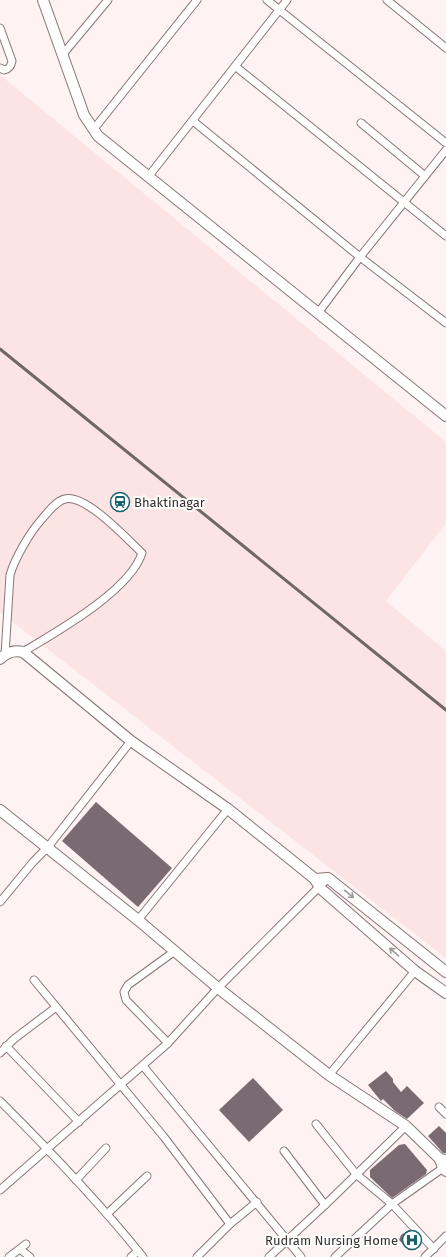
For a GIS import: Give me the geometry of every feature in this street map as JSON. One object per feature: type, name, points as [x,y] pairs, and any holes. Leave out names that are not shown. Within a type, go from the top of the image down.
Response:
[{"type":"street","points":[[42,0],[63,54],[84,115],[93,130],[148,177],[446,416]]},
{"type":"street","points":[[63,54],[108,0]]},
{"type":"street","points":[[93,130],[197,0]]},
{"type":"street","points":[[267,0],[446,143]]},
{"type":"street","points":[[148,177],[193,122],[287,0]]},
{"type":"street","points":[[387,0],[446,48]]},
{"type":"street","points":[[0,28],[12,62],[8,69],[4,70],[0,68]]},
{"type":"street","points":[[235,66],[446,236]]},
{"type":"street","points":[[193,122],[360,257],[445,320]]},
{"type":"street","points":[[361,123],[425,176]]},
{"type":"street","points":[[318,313],[360,257],[446,150]]},
{"type":"street","points":[[2,657],[10,575],[13,566],[37,524],[58,502],[65,499],[72,499],[100,513],[142,553],[140,560],[127,578],[84,615],[23,652]]},
{"type":"street","points":[[2,657],[14,651],[23,652],[131,741],[228,809],[318,883],[415,970],[446,994]]},
{"type":"street","points":[[0,902],[33,862],[48,847],[131,741]]},
{"type":"street","points":[[138,920],[228,809]]},
{"type":"street","points":[[0,810],[138,920],[218,988],[329,1075],[406,1126],[444,1165],[392,1204],[335,1257]]},
{"type":"street","points":[[0,1190],[49,1149],[168,1043],[318,883],[328,878],[446,972]]},
{"type":"street","points":[[168,1043],[126,1000],[124,992],[128,985],[175,951]]},
{"type":"street","points":[[329,1075],[415,970]]},
{"type":"street","points":[[34,980],[55,1008],[122,1085],[164,1137],[230,1224]]},
{"type":"street","points":[[0,1053],[6,1046],[55,1008]]},
{"type":"street","points":[[6,1046],[79,1122]]},
{"type":"street","points":[[143,1066],[257,1202],[300,1257]]},
{"type":"street","points":[[0,1101],[49,1149],[108,1214],[143,1257]]},
{"type":"street","points":[[439,1107],[446,1114]]},
{"type":"street","points":[[316,1124],[356,1174],[392,1204],[434,1249]]},
{"type":"street","points":[[269,1257],[288,1241],[406,1126]]},
{"type":"street","points":[[76,1180],[106,1148]]},
{"type":"street","points":[[284,1151],[325,1205]]},
{"type":"street","points":[[108,1214],[147,1176]]},
{"type":"street","points":[[197,1257],[230,1224],[257,1202]]},
{"type":"street","points":[[425,1257],[446,1236]]},
{"type":"street","points":[[9,1257],[23,1246],[30,1257]]},
{"type":"street","points":[[131,1257],[138,1251]]},
{"type":"shaded area","points":[[0,75],[446,442],[446,523],[386,601],[446,651],[446,958],[0,612]]},
{"type":"building","points":[[96,802],[172,868],[138,907],[62,841]]},
{"type":"building","points":[[386,1071],[401,1092],[407,1086],[424,1103],[407,1119],[395,1111],[383,1099],[381,1101],[368,1085]]},
{"type":"building","points":[[253,1078],[283,1110],[249,1142],[219,1110]]},
{"type":"building","points":[[439,1126],[446,1133],[446,1153],[443,1153],[428,1136]]},
{"type":"building","points":[[405,1144],[427,1170],[426,1174],[392,1198],[370,1177],[370,1170],[399,1145]]},
{"type":"building","points":[[409,1230],[419,1240],[409,1250],[399,1240],[401,1235]]},
{"type":"railway","points":[[0,349],[446,710]]},
{"type":"place","name":"Bhaktinagar","points":[[120,502]]},
{"type":"place","name":"Rudram Nursing Home","points":[[412,1240]]}]
